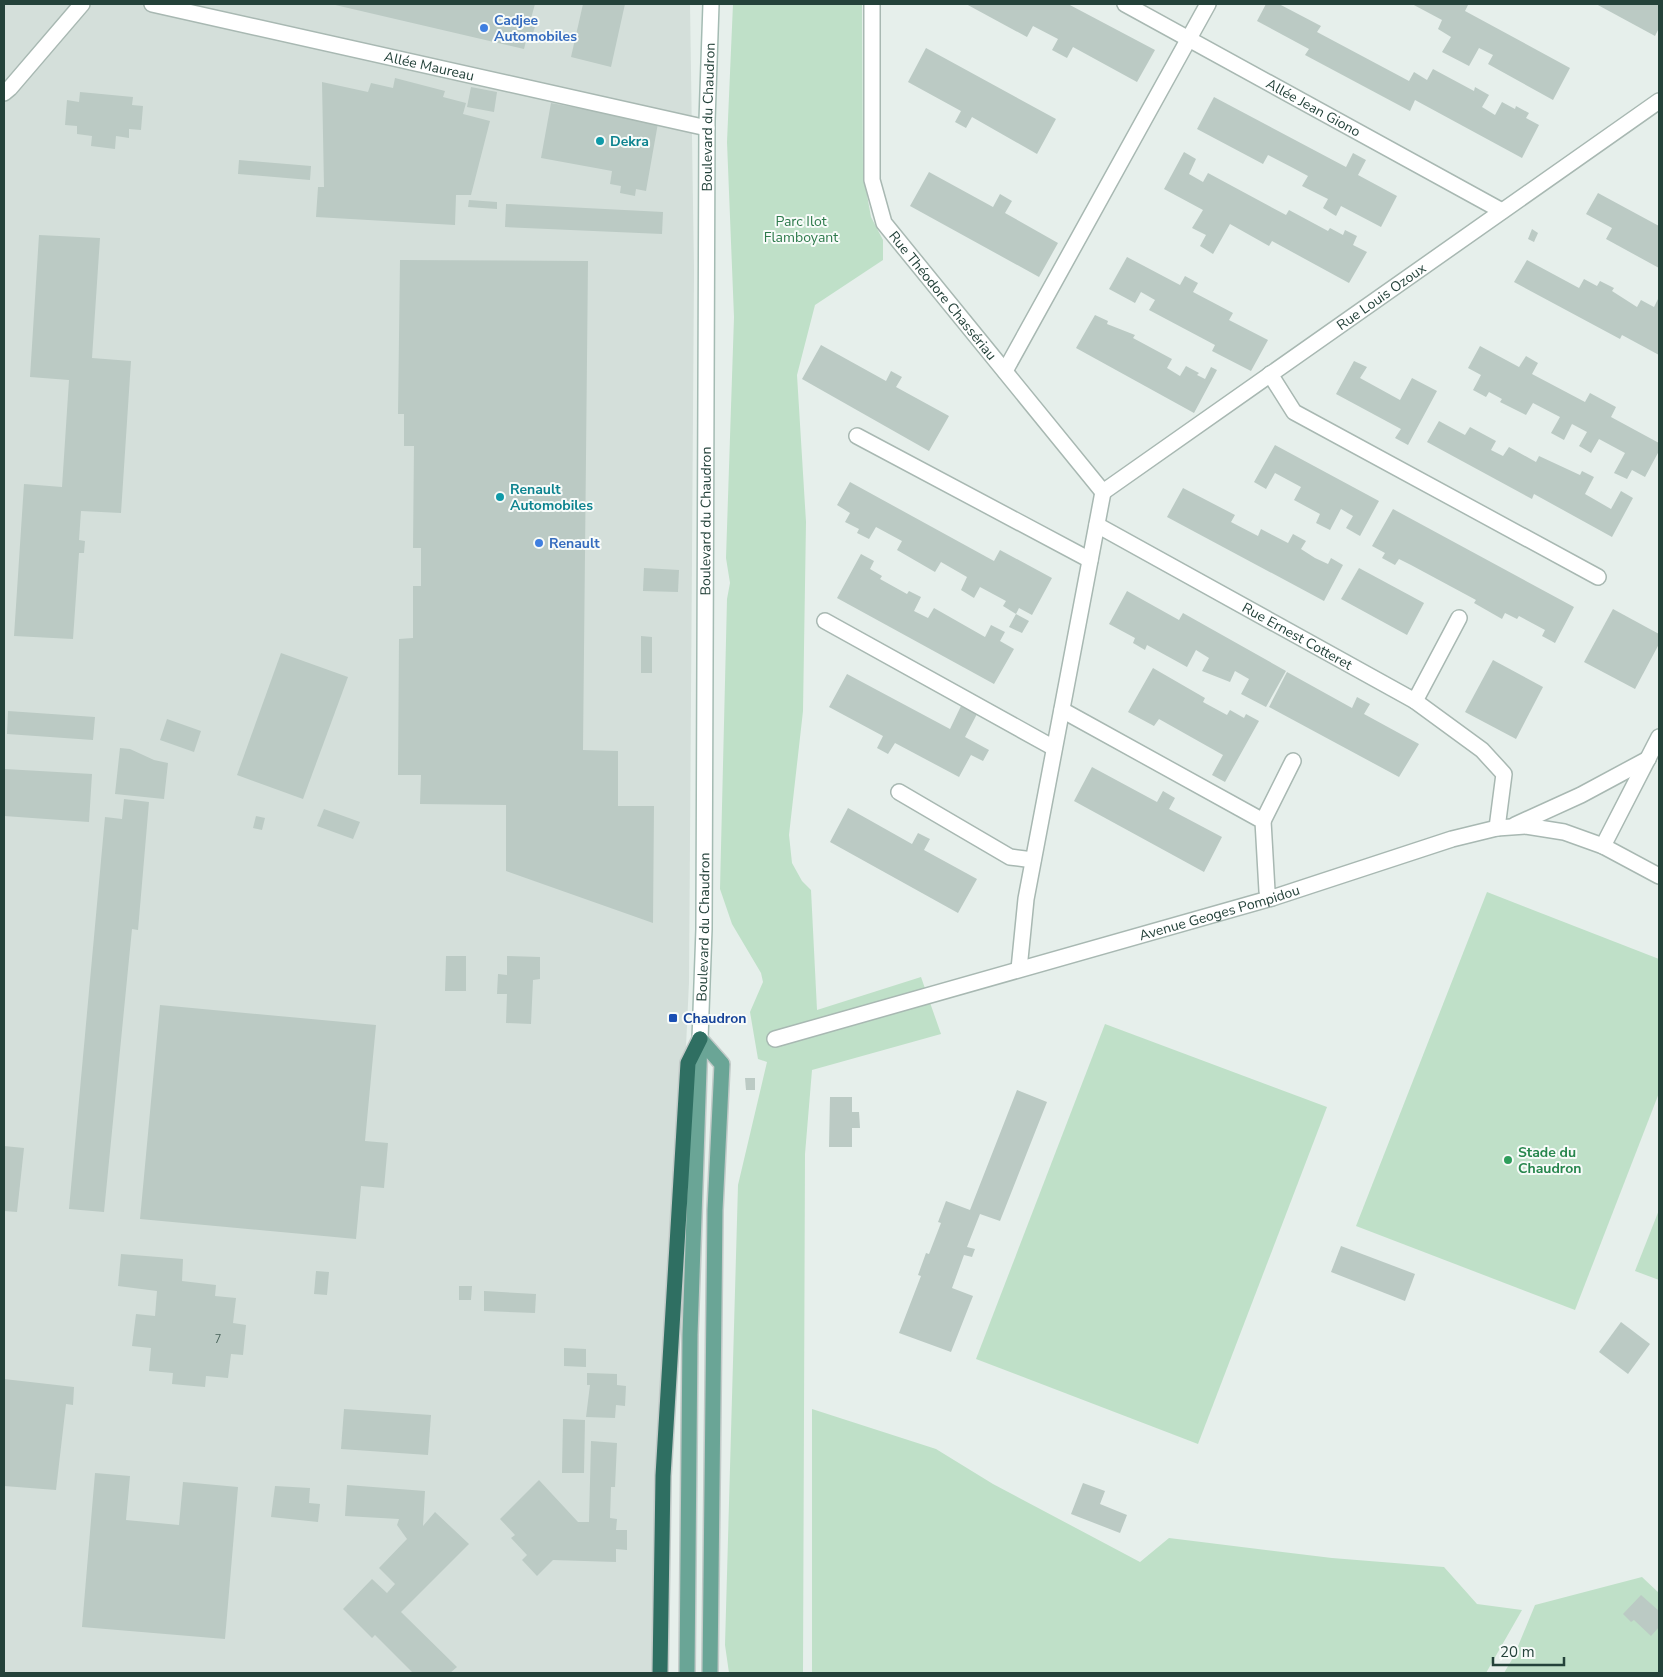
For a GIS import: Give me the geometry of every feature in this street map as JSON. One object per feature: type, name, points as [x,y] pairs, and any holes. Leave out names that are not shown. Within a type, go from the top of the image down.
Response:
[{"type":"highway","points":[[660,1673],[664,1476],[688,1064],[700,1038]]},
{"type":"main road","points":[[687,1673],[690,1335],[700,1038]]},
{"type":"main road","points":[[700,1038],[722,1064],[716,1210],[710,1673]]},
{"type":"street","points":[[4,93],[82,4]]},
{"type":"street","name":"Allée Maureau","points":[[152,4],[707,128]]},
{"type":"street","name":"Boulevard du Chaudron","points":[[700,1038],[705,859],[707,128],[711,4]]},
{"type":"street","name":"Rue Théodore Chassériau","points":[[872,4],[872,180],[884,222],[1103,492]]},
{"type":"street","name":"Allée Jean Giono","points":[[1125,4],[1502,211]]},
{"type":"street","points":[[1005,371],[1208,4]]},
{"type":"street","name":"Rue Louis Ozoux","points":[[1103,492],[1659,101]]},
{"type":"street","points":[[1270,374],[1294,412],[1598,577]]},
{"type":"street","points":[[857,436],[1090,560]]},
{"type":"street","points":[[1019,969],[1026,899],[1103,492]]},
{"type":"street","name":"Rue Ernest Cotteret","points":[[1097,525],[1416,700],[1482,750],[1504,774],[1504,828]]},
{"type":"street","points":[[1416,700],[1459,618]]},
{"type":"street","points":[[825,622],[1054,748]]},
{"type":"street","points":[[1062,710],[1263,821]]},
{"type":"street","points":[[1603,846],[1659,737]]},
{"type":"street","points":[[1504,828],[1581,796],[1648,759]]},
{"type":"street","points":[[1272,898],[1267,891],[1263,821],[1293,761]]},
{"type":"street","points":[[899,792],[1010,857],[1033,860]]},
{"type":"street","name":"Avenue Geoges Pompidou","points":[[775,1039],[1272,898],[1452,840],[1504,828],[1526,826],[1564,832],[1603,846],[1659,876]]},
{"type":"shaded area","points":[[4,4],[690,4],[694,270],[689,982],[657,1673],[4,1673]]},
{"type":"green space","name":"Parc Ilot Flamboyant","points":[[733,4],[862,4],[863,173],[871,217],[883,240],[883,260],[815,305],[797,375],[806,522],[803,711],[789,835],[792,863],[802,881],[811,890],[817,1010],[921,977],[941,1034],[812,1070],[805,1154],[803,1673],[729,1673],[725,1645],[738,1185],[767,1062],[758,1059],[750,1012],[763,982],[761,973],[732,924],[720,889],[727,599],[730,583],[726,558],[734,317],[727,142]]},
{"type":"green space","name":"Stade du Chaudron","points":[[1487,892],[1659,959],[1659,1093],[1575,1310],[1356,1226]]},
{"type":"green space","points":[[1105,1024],[1327,1107],[1198,1444],[976,1359]]},
{"type":"green space","points":[[1659,1210],[1659,1280],[1635,1271]]},
{"type":"green space","points":[[812,1409],[936,1449],[993,1484],[1140,1562],[1169,1538],[1332,1558],[1444,1567],[1477,1604],[1522,1610],[1486,1673],[812,1673]]},
{"type":"green space","points":[[1642,1577],[1659,1593],[1659,1673],[1504,1673],[1514,1656],[1535,1605]]},
{"type":"building","name":"Cadjee Automobiles","points":[[331,4],[535,4],[530,22],[536,24],[533,33],[528,33],[524,49]]},
{"type":"building","points":[[583,4],[625,4],[611,67],[571,57]]},
{"type":"building","points":[[966,4],[1068,4],[1155,50],[1137,82],[1073,47],[1067,58],[1052,50],[1058,39],[1033,26],[1027,37]]},
{"type":"building","points":[[1266,4],[1279,4],[1321,26],[1317,32],[1409,81],[1414,72],[1427,80],[1433,69],[1474,91],[1475,87],[1489,95],[1482,107],[1495,115],[1502,102],[1515,109],[1516,106],[1529,113],[1526,118],[1539,125],[1522,158],[1415,100],[1410,111],[1305,55],[1309,49],[1257,21]]},
{"type":"building","points":[[1412,4],[1468,5],[1465,11],[1570,68],[1553,100],[1488,64],[1493,55],[1479,48],[1469,66],[1442,52],[1451,37],[1438,29],[1442,20]]},
{"type":"building","points":[[1596,4],[1659,4],[1659,28],[1655,36]]},
{"type":"building","points":[[926,48],[1056,119],[1037,154],[972,117],[966,128],[955,122],[961,111],[908,82]]},
{"type":"building","points":[[395,78],[445,91],[443,97],[466,103],[463,114],[490,121],[471,195],[456,195],[455,225],[316,217],[318,187],[324,187],[322,82],[368,92],[371,83],[393,88]]},
{"type":"building","points":[[471,87],[497,92],[494,112],[467,107]]},
{"type":"building","points":[[80,92],[133,97],[132,105],[143,106],[141,130],[129,129],[129,138],[116,136],[115,149],[91,146],[92,136],[77,134],[77,126],[65,125],[67,100],[79,102]]},
{"type":"building","points":[[1214,97],[1346,167],[1353,153],[1366,160],[1358,175],[1397,196],[1381,227],[1341,206],[1336,216],[1323,208],[1328,199],[1302,186],[1308,176],[1268,155],[1263,164],[1197,129]]},
{"type":"building","name":"Dekra","points":[[551,103],[658,123],[646,191],[636,189],[635,196],[620,193],[621,186],[610,184],[612,171],[541,158]]},
{"type":"building","points":[[1184,152],[1196,159],[1189,174],[1203,182],[1208,173],[1286,215],[1289,210],[1328,231],[1330,228],[1343,235],[1345,230],[1357,236],[1353,245],[1367,252],[1349,283],[1272,241],[1269,246],[1230,224],[1213,254],[1200,246],[1206,235],[1192,228],[1203,210],[1164,189]]},
{"type":"building","points":[[239,160],[311,166],[310,180],[238,174]]},
{"type":"building","points":[[929,172],[993,207],[1000,194],[1012,201],[1005,213],[1058,243],[1039,277],[910,206]]},
{"type":"building","points":[[1598,193],[1659,226],[1659,268],[1606,239],[1612,228],[1586,214]]},
{"type":"building","points":[[469,200],[497,202],[497,209],[468,207]]},
{"type":"building","points":[[506,204],[663,212],[662,234],[505,227]]},
{"type":"building","points":[[1532,229],[1538,233],[1534,242],[1528,239]]},
{"type":"building","points":[[39,235],[100,238],[92,358],[131,361],[121,513],[81,511],[79,540],[85,541],[84,553],[79,553],[73,639],[14,636],[24,484],[62,487],[69,380],[30,377]]},
{"type":"building","points":[[1127,257],[1180,285],[1185,276],[1198,283],[1193,292],[1233,313],[1229,320],[1268,340],[1251,371],[1212,351],[1215,345],[1149,310],[1155,300],[1141,292],[1135,303],[1109,289]]},
{"type":"building","name":"Renault Automobiles","points":[[400,260],[588,261],[583,750],[618,751],[618,806],[654,806],[653,923],[506,871],[506,805],[420,804],[421,775],[398,775],[399,639],[413,638],[413,586],[421,586],[421,548],[413,548],[414,446],[404,446],[404,414],[398,414]]},
{"type":"building","points":[[1527,260],[1579,288],[1584,279],[1597,286],[1600,281],[1614,288],[1612,291],[1637,307],[1641,300],[1654,307],[1659,297],[1659,355],[1622,335],[1620,339],[1514,282]]},
{"type":"building","points":[[1095,315],[1108,321],[1107,324],[1135,335],[1133,338],[1172,359],[1167,368],[1180,376],[1186,366],[1199,373],[1197,375],[1205,379],[1211,367],[1217,370],[1194,413],[1076,348]]},
{"type":"building","points":[[821,345],[886,381],[891,371],[902,377],[896,387],[949,416],[929,451],[802,379]]},
{"type":"building","points":[[1480,346],[1519,367],[1526,356],[1538,363],[1532,374],[1585,402],[1590,393],[1616,407],[1611,417],[1659,443],[1659,451],[1645,477],[1632,470],[1627,479],[1614,473],[1625,453],[1599,439],[1591,453],[1579,446],[1587,432],[1572,424],[1564,440],[1551,433],[1560,417],[1533,403],[1526,415],[1500,402],[1502,399],[1489,392],[1486,397],[1473,390],[1481,375],[1468,368]]},
{"type":"building","points":[[1354,361],[1367,367],[1360,378],[1400,400],[1412,378],[1437,391],[1408,445],[1395,438],[1401,429],[1336,394]]},
{"type":"building","points":[[1439,421],[1465,435],[1470,427],[1496,441],[1491,450],[1503,456],[1509,447],[1536,462],[1539,456],[1580,475],[1582,471],[1594,477],[1585,494],[1611,509],[1621,491],[1633,498],[1612,537],[1534,494],[1532,499],[1427,442]]},
{"type":"building","points":[[1275,445],[1379,501],[1360,536],[1346,528],[1353,516],[1341,509],[1330,530],[1316,523],[1320,514],[1294,500],[1301,487],[1275,473],[1266,489],[1254,482]]},
{"type":"building","points":[[850,482],[994,561],[1000,550],[1052,578],[1032,615],[1019,608],[1016,614],[1003,606],[1006,601],[980,587],[974,598],[961,590],[967,577],[941,562],[935,572],[897,550],[902,541],[876,527],[869,539],[857,533],[859,529],[845,522],[850,513],[837,505]]},
{"type":"building","points":[[1183,488],[1235,515],[1231,522],[1258,536],[1261,529],[1288,543],[1293,534],[1306,541],[1301,549],[1315,558],[1328,564],[1331,558],[1343,565],[1324,601],[1167,517]]},
{"type":"building","points":[[1393,509],[1574,607],[1555,643],[1542,636],[1545,630],[1519,616],[1517,619],[1505,613],[1502,619],[1474,603],[1476,600],[1411,565],[1399,559],[1395,565],[1382,558],[1385,553],[1372,546]]},
{"type":"building","points":[[861,554],[874,561],[870,569],[882,576],[880,579],[907,594],[909,591],[921,597],[914,611],[928,618],[934,608],[985,637],[991,625],[1005,632],[1000,641],[1014,649],[994,684],[837,598]]},
{"type":"building","points":[[644,568],[679,570],[678,592],[643,591]]},
{"type":"building","points":[[1359,568],[1424,603],[1407,635],[1341,599]]},
{"type":"building","points":[[1127,591],[1179,620],[1183,613],[1286,671],[1266,707],[1241,694],[1249,679],[1235,671],[1230,682],[1202,671],[1209,658],[1196,650],[1187,667],[1147,645],[1145,650],[1133,643],[1135,638],[1109,624]]},
{"type":"building","points":[[1613,609],[1659,634],[1659,644],[1635,689],[1584,662]]},
{"type":"building","points":[[1016,614],[1029,621],[1022,633],[1009,627]]},
{"type":"building","points":[[641,636],[652,637],[652,673],[641,673]]},
{"type":"building","points":[[281,653],[348,677],[303,799],[237,775]]},
{"type":"building","points":[[1493,660],[1543,687],[1516,739],[1465,712]]},
{"type":"building","points":[[1153,668],[1205,698],[1203,702],[1227,715],[1230,710],[1244,718],[1246,714],[1259,721],[1225,782],[1212,775],[1223,755],[1159,719],[1154,726],[1128,712]]},
{"type":"building","points":[[1287,672],[1352,708],[1357,697],[1370,704],[1364,714],[1419,744],[1399,777],[1269,707]]},
{"type":"building","points":[[847,674],[950,729],[961,706],[977,714],[965,737],[989,750],[983,761],[971,755],[959,777],[895,743],[888,754],[877,748],[883,736],[829,707]]},
{"type":"building","points":[[8,711],[95,717],[93,740],[7,734]]},
{"type":"building","points":[[167,719],[201,731],[194,752],[160,740]]},
{"type":"building","points":[[120,748],[130,749],[154,760],[168,763],[164,799],[115,794]]},
{"type":"building","points":[[1092,767],[1157,802],[1163,791],[1175,798],[1169,809],[1222,837],[1204,872],[1074,801]]},
{"type":"building","points":[[5,769],[92,774],[89,822],[4,816]]},
{"type":"building","points":[[124,799],[149,802],[138,930],[132,929],[104,1212],[69,1209],[105,817],[122,819]]},
{"type":"building","points":[[848,808],[912,844],[918,833],[930,839],[924,850],[977,879],[958,913],[830,842]]},
{"type":"building","points":[[324,809],[360,822],[353,839],[317,826]]},
{"type":"building","points":[[256,816],[265,818],[262,830],[253,828]]},
{"type":"building","points":[[446,956],[466,956],[466,991],[445,991]]},
{"type":"building","points":[[507,956],[540,957],[540,979],[533,980],[531,1024],[506,1023],[507,994],[497,994],[498,974],[507,975]]},
{"type":"building","points":[[160,1005],[376,1025],[365,1141],[388,1143],[384,1188],[361,1186],[356,1239],[140,1219]]},
{"type":"building","points":[[745,1078],[755,1078],[755,1090],[746,1090]]},
{"type":"building","points":[[1017,1090],[1047,1102],[1000,1221],[980,1214],[967,1247],[975,1249],[972,1257],[964,1255],[952,1288],[973,1296],[951,1352],[899,1333],[921,1276],[918,1275],[926,1253],[929,1254],[941,1223],[938,1222],[946,1201],[970,1210]]},
{"type":"building","points":[[830,1097],[852,1097],[852,1112],[859,1112],[860,1128],[852,1128],[852,1147],[829,1147]]},
{"type":"building","points":[[4,1146],[24,1148],[17,1212],[4,1211]]},
{"type":"building","points":[[1341,1246],[1415,1274],[1405,1301],[1331,1272]]},
{"type":"building","points":[[121,1254],[183,1259],[182,1281],[216,1285],[215,1296],[236,1298],[233,1323],[246,1325],[243,1355],[231,1354],[228,1378],[206,1376],[205,1387],[172,1384],[173,1373],[149,1371],[151,1348],[132,1346],[136,1314],[155,1316],[157,1291],[118,1286]]},
{"type":"building","points":[[316,1271],[329,1272],[327,1295],[314,1294]]},
{"type":"building","points":[[459,1286],[472,1286],[471,1300],[459,1300]]},
{"type":"building","points":[[484,1291],[536,1294],[535,1313],[484,1311]]},
{"type":"building","points":[[1621,1322],[1650,1344],[1628,1374],[1599,1352]]},
{"type":"building","points":[[564,1348],[586,1349],[586,1367],[564,1366]]},
{"type":"building","points":[[587,1373],[617,1374],[617,1385],[626,1386],[625,1406],[616,1405],[615,1418],[586,1417],[590,1385],[587,1385]]},
{"type":"building","points":[[4,1379],[74,1387],[73,1405],[66,1404],[56,1490],[4,1486]]},
{"type":"building","points":[[344,1409],[431,1415],[428,1455],[341,1449]]},
{"type":"building","points":[[563,1419],[585,1420],[584,1473],[562,1473]]},
{"type":"building","points":[[591,1441],[617,1443],[615,1487],[611,1487],[610,1518],[617,1519],[616,1530],[627,1530],[627,1550],[616,1549],[616,1562],[553,1560],[537,1576],[522,1560],[527,1555],[511,1538],[515,1535],[500,1519],[539,1480],[578,1522],[589,1522]]},
{"type":"building","points":[[95,1473],[130,1476],[126,1520],[179,1525],[183,1482],[238,1487],[225,1639],[82,1627]]},
{"type":"building","points":[[1083,1483],[1105,1491],[1100,1504],[1127,1515],[1120,1533],[1071,1514]]},
{"type":"building","points":[[347,1485],[425,1491],[423,1526],[435,1512],[469,1544],[401,1612],[457,1667],[450,1673],[413,1673],[375,1635],[372,1638],[343,1609],[372,1579],[387,1593],[395,1584],[379,1568],[407,1539],[397,1525],[399,1519],[345,1516]]},
{"type":"building","points":[[275,1486],[310,1488],[309,1503],[320,1504],[318,1522],[271,1517]]},
{"type":"building","points":[[1641,1595],[1659,1611],[1659,1627],[1651,1636],[1634,1620],[1631,1622],[1623,1614]]},
{"type":"place","name":"Cadjee Automobiles","points":[[484,28]]},
{"type":"place","name":"Dekra","points":[[600,141]]},
{"type":"place","name":"Renault Automobiles","points":[[500,497]]},
{"type":"place","name":"Renault","points":[[539,543]]},
{"type":"place","name":"Chaudron","points":[[673,1018]]},
{"type":"place","name":"Stade du Chaudron","points":[[1508,1160]]}]
